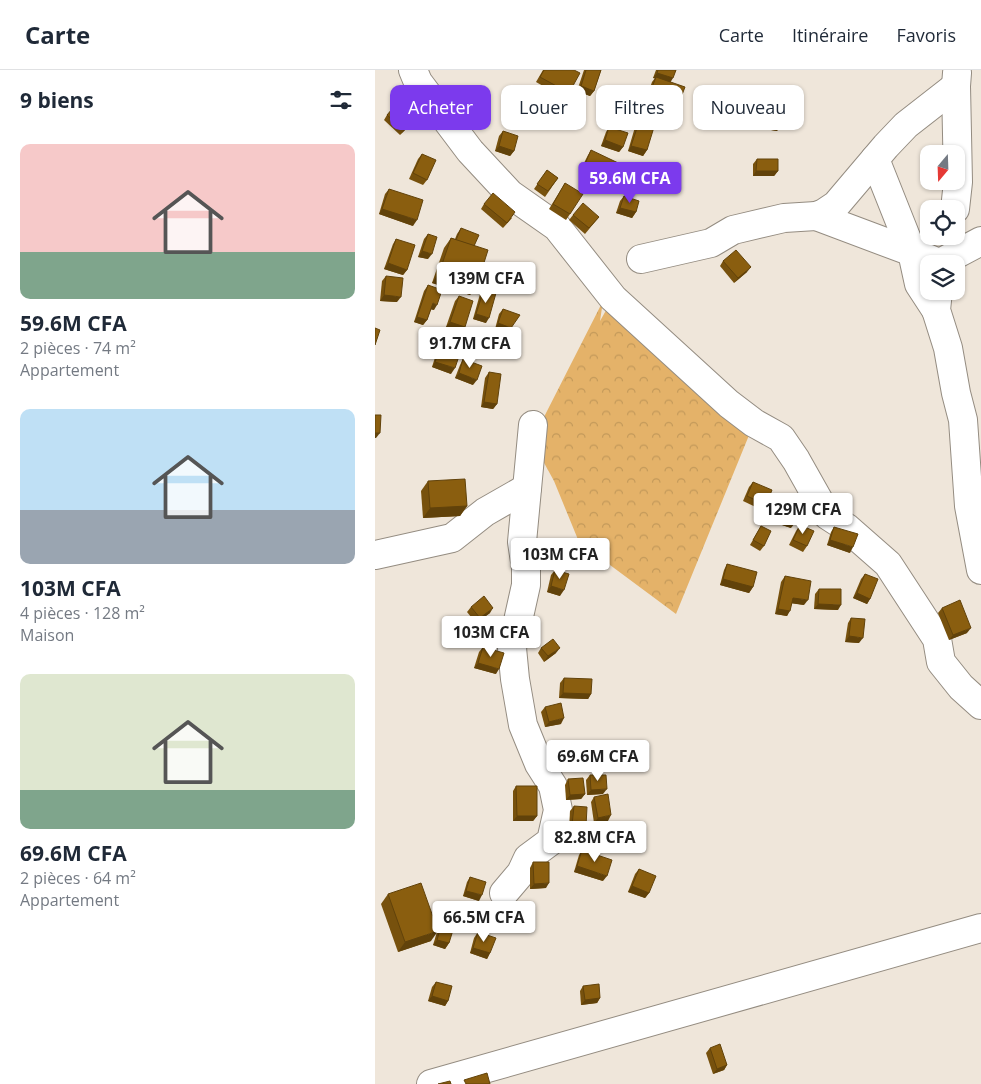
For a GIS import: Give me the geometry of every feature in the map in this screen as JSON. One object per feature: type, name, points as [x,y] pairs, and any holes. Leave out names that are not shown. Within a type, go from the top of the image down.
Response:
[{"type":"street","points":[[413,70],[418,82],[470,151],[510,194],[557,227],[613,298],[729,404],[754,423],[781,438],[796,460],[827,515],[847,528],[888,564],[937,639],[941,662],[961,687],[981,705]]},
{"type":"street","points":[[641,259],[711,243],[733,230],[784,218],[816,216],[825,213],[836,205],[906,125],[957,78]]},
{"type":"street","points":[[956,200],[958,182],[957,78]]},
{"type":"street","points":[[875,159],[926,255]]},
{"type":"street","points":[[816,216],[920,256]]},
{"type":"street","points":[[943,255],[981,241]]},
{"type":"street","points":[[937,301],[963,420],[969,506],[981,570]]},
{"type":"street","points":[[504,893],[521,873],[528,858],[551,841],[558,810],[553,786],[539,764],[523,725],[512,648],[526,585],[526,568],[522,542],[533,425]]},
{"type":"street","points":[[375,555],[452,538],[485,512],[527,488]]},
{"type":"street","points":[[431,1084],[981,928]]},
{"type":"green space","points":[[613,298],[754,423],[676,614],[579,542],[554,481],[537,450],[545,415],[603,301],[600,321]]},
{"type":"building","points":[[544,70],[574,70],[580,73],[573,85],[554,85],[540,77]]},
{"type":"building","points":[[586,70],[601,70],[594,91],[586,88],[586,85],[581,85]]},
{"type":"building","points":[[658,70],[676,70],[673,78],[657,73]]},
{"type":"building","points":[[656,77],[679,85],[653,85]]},
{"type":"building","points":[[608,130],[618,130],[628,133],[623,147],[605,140]]},
{"type":"building","points":[[636,130],[653,130],[647,150],[631,146]]},
{"type":"building","points":[[503,131],[518,136],[514,151],[499,146]]},
{"type":"building","points":[[591,150],[635,171],[628,185],[585,164]]},
{"type":"building","points":[[422,154],[436,160],[427,180],[413,173]]},
{"type":"building","points":[[757,159],[778,159],[778,171],[756,171]]},
{"type":"building","points":[[547,170],[558,178],[548,191],[537,184]]},
{"type":"building","points":[[565,183],[583,194],[570,214],[553,204]]},
{"type":"building","points":[[389,189],[423,200],[417,220],[382,209]]},
{"type":"building","points":[[493,193],[515,212],[507,223],[484,204]]},
{"type":"building","points":[[624,196],[639,201],[636,212],[620,208]]},
{"type":"building","points":[[583,203],[599,217],[589,228],[573,215]]},
{"type":"building","points":[[461,228],[479,235],[474,246],[456,240]]},
{"type":"building","points":[[428,234],[437,237],[432,254],[422,251]]},
{"type":"building","points":[[451,238],[488,250],[477,285],[439,273]]},
{"type":"building","points":[[396,239],[415,245],[407,270],[388,263]]},
{"type":"building","points":[[736,250],[751,267],[738,278],[723,261]]},
{"type":"building","points":[[386,276],[403,278],[401,297],[384,295]]},
{"type":"building","points":[[428,285],[442,290],[437,305],[433,303],[427,320],[417,317]]},
{"type":"building","points":[[484,289],[496,293],[489,318],[476,314]]},
{"type":"building","points":[[459,296],[473,301],[465,327],[450,322]]},
{"type":"building","points":[[503,309],[520,315],[511,328],[498,323]]},
{"type":"building","points":[[375,328],[380,330],[375,345]]},
{"type":"building","points":[[497,335],[506,338],[502,351],[494,348]]},
{"type":"building","points":[[441,346],[460,353],[455,368],[435,362]]},
{"type":"building","points":[[463,359],[482,366],[477,380],[459,373]]},
{"type":"building","points":[[489,372],[501,374],[497,404],[484,402]]},
{"type":"building","points":[[375,415],[381,415],[380,433],[375,433]]},
{"type":"building","points":[[465,479],[467,506],[430,508],[428,481]]},
{"type":"building","points":[[753,482],[772,490],[766,505],[747,496]]},
{"type":"building","points":[[783,501],[800,507],[795,523],[777,516]]},
{"type":"building","points":[[800,525],[814,531],[807,546],[793,540]]},
{"type":"building","points":[[761,526],[771,531],[764,546],[753,540]]},
{"type":"building","points":[[834,527],[858,534],[853,547],[830,540]]},
{"type":"building","points":[[727,564],[757,572],[753,587],[723,579]]},
{"type":"building","points":[[555,570],[569,574],[564,590],[551,586]]},
{"type":"building","points":[[865,574],[878,579],[870,599],[857,593]]},
{"type":"building","points":[[785,576],[811,581],[808,600],[793,598],[790,611],[778,609]]},
{"type":"building","points":[[819,589],[841,589],[841,605],[818,604]]},
{"type":"building","points":[[484,596],[493,608],[480,618],[471,607]]},
{"type":"building","points":[[960,600],[971,628],[953,635],[942,608]]},
{"type":"building","points":[[851,618],[865,619],[863,638],[849,636]]},
{"type":"building","points":[[553,639],[560,648],[548,656],[541,648]]},
{"type":"building","points":[[483,647],[504,653],[499,669],[478,663]]},
{"type":"building","points":[[564,678],[592,679],[591,694],[563,693]]},
{"type":"building","points":[[561,703],[564,718],[549,722],[545,707]]},
{"type":"building","points":[[569,741],[573,754],[560,758],[556,745]]},
{"type":"building","points":[[590,775],[606,775],[607,789],[591,790]]},
{"type":"building","points":[[583,778],[585,794],[570,795],[568,779]]},
{"type":"building","points":[[516,786],[537,786],[537,816],[517,816]]},
{"type":"building","points":[[608,794],[611,815],[598,818],[594,797]]},
{"type":"building","points":[[574,806],[587,807],[586,826],[572,825]]},
{"type":"building","points":[[582,850],[612,860],[607,876],[577,866]]},
{"type":"building","points":[[533,862],[549,862],[549,883],[534,884]]},
{"type":"building","points":[[639,869],[656,876],[649,893],[632,886]]},
{"type":"building","points":[[470,877],[486,882],[482,895],[466,891]]},
{"type":"building","points":[[421,883],[438,931],[405,942],[388,894]]},
{"type":"building","points":[[441,926],[453,930],[449,943],[437,940]]},
{"type":"building","points":[[478,932],[496,938],[490,953],[473,948]]},
{"type":"building","points":[[436,982],[452,986],[448,1001],[432,996]]},
{"type":"building","points":[[599,984],[600,998],[585,1000],[583,986]]},
{"type":"building","points":[[720,1044],[727,1065],[717,1069],[710,1048]]},
{"type":"building","points":[[487,1073],[490,1084],[466,1084],[464,1080]]},
{"type":"building","points":[[450,1081],[451,1084],[438,1084]]}]
